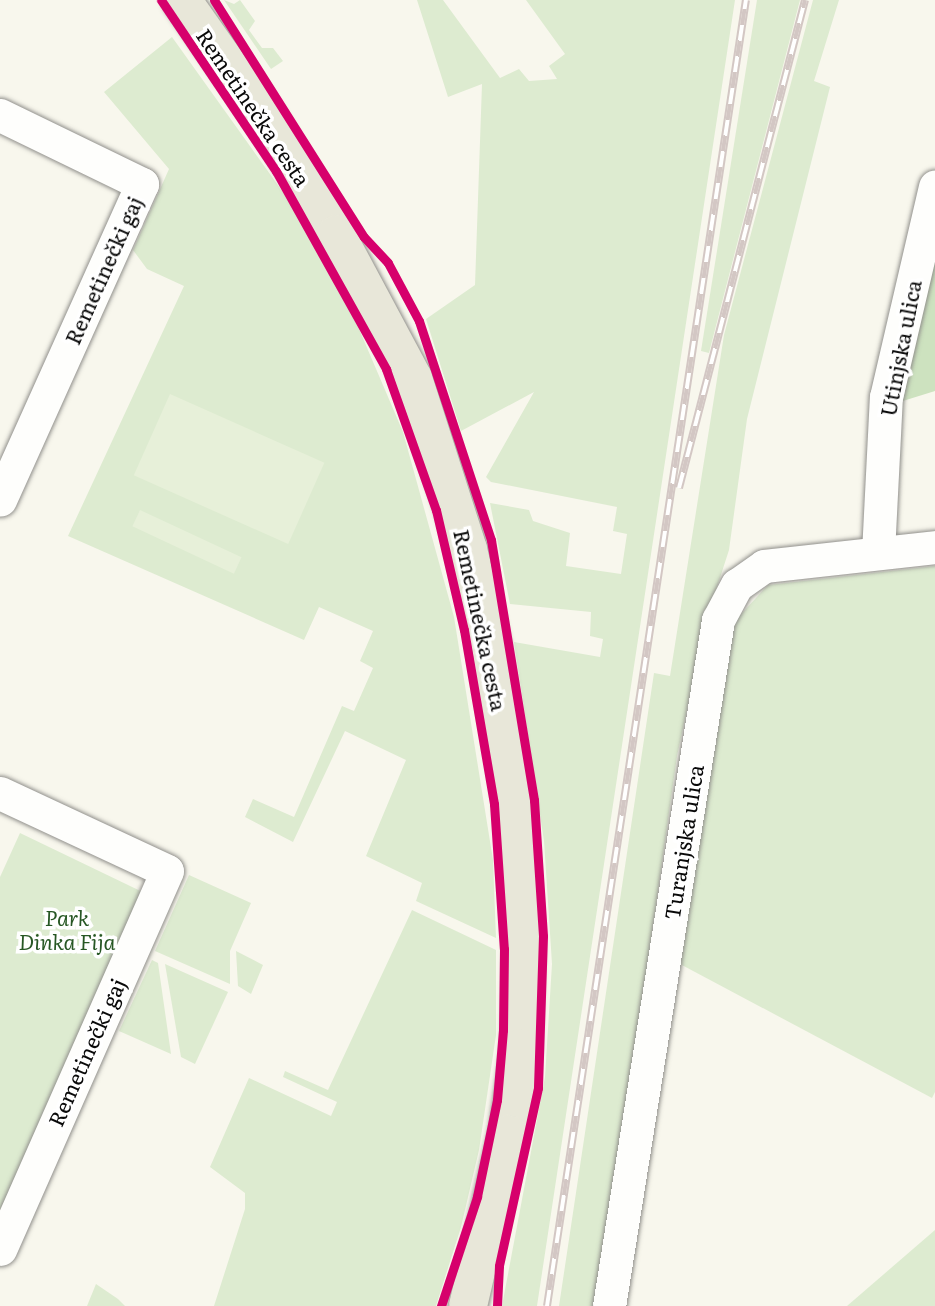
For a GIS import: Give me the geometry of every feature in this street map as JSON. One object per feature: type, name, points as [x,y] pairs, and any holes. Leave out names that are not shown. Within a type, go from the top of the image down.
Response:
[{"type":"main road","name":"Remetinečka cesta","points":[[182,0],[266,120],[336,234],[413,378],[468,549],[491,647],[516,817],[524,946],[521,1048],[508,1134],[468,1306]]},
{"type":"street","name":"Remetinečki gaj","points":[[0,115],[142,184],[0,500]]},
{"type":"street","name":"Utinjska ulica","points":[[878,553],[887,397],[935,187]]},
{"type":"street","name":"Turanjska ulica","points":[[609,1306],[718,620],[737,584],[764,566],[935,547]]},
{"type":"street","name":"Remetinečki gaj","points":[[0,793],[167,871],[0,1249]]},
{"type":"green space","points":[[224,0],[234,4],[240,0],[255,21],[249,30],[262,48],[273,48],[283,61],[271,69]]},
{"type":"green space","points":[[417,0],[443,0],[500,78],[519,69],[529,81],[557,79],[549,66],[565,54],[526,0],[735,0],[537,1306],[502,1306],[545,1077],[552,964],[544,841],[514,642],[600,657],[603,639],[590,636],[591,612],[510,604],[490,503],[529,510],[533,521],[570,533],[566,566],[621,574],[627,534],[613,531],[617,507],[491,482],[486,477],[534,392],[461,431],[426,319],[475,285],[482,84],[448,97]]},
{"type":"green space","points":[[757,0],[800,0],[709,353],[701,351]]},
{"type":"green space","points":[[813,0],[839,0],[814,81],[830,87],[747,419],[729,550],[706,621],[677,756],[599,1306],[559,1306],[654,673],[670,676],[724,335]]},
{"type":"green space","points":[[172,37],[300,216],[359,329],[403,432],[454,617],[493,860],[496,938],[416,901],[422,883],[366,856],[406,760],[345,731],[293,842],[245,817],[253,799],[294,817],[342,706],[354,711],[373,668],[360,661],[373,631],[319,607],[304,640],[68,536],[184,286],[147,269],[133,250],[169,169],[104,92]]},
{"type":"green space","points":[[935,222],[935,391],[890,405]]},
{"type":"green space","points":[[170,394],[324,463],[288,544],[134,475]]},
{"type":"green space","points":[[140,510],[242,557],[234,574],[132,526]]},
{"type":"green space","points":[[935,566],[935,1092],[932,1098],[680,964],[733,623],[768,585]]},
{"type":"green space","name":"Park Dinka Fija","points":[[20,833],[155,898],[0,1213],[0,877]]},
{"type":"green space","points":[[189,875],[251,903],[230,951],[230,984],[155,951]]},
{"type":"green space","points":[[412,910],[496,950],[496,1035],[479,1150],[461,1227],[436,1306],[214,1306],[245,1209],[245,1193],[210,1167],[249,1078],[331,1116],[337,1102],[283,1077],[285,1071],[328,1090]]},
{"type":"green space","points":[[236,951],[263,965],[251,994],[238,986]]},
{"type":"green space","points":[[152,960],[158,963],[171,1054],[119,1031]]},
{"type":"green space","points":[[165,964],[228,992],[195,1064],[181,1057]]},
{"type":"green space","points":[[935,1230],[935,1306],[847,1306]]},
{"type":"green space","points":[[96,1284],[118,1299],[125,1306],[87,1306]]},
{"type":"railway","points":[[547,1306],[746,0]]},
{"type":"railway","points":[[679,488],[805,0]]},
{"type":"cycle path","points":[[161,0],[276,171],[386,369],[436,510],[464,630],[494,804],[504,949],[503,1030],[497,1100],[477,1197],[441,1306]]},
{"type":"cycle path","points":[[214,0],[364,237],[388,263],[419,321],[491,540],[534,800],[543,936],[538,1088],[499,1266],[497,1306]]}]
